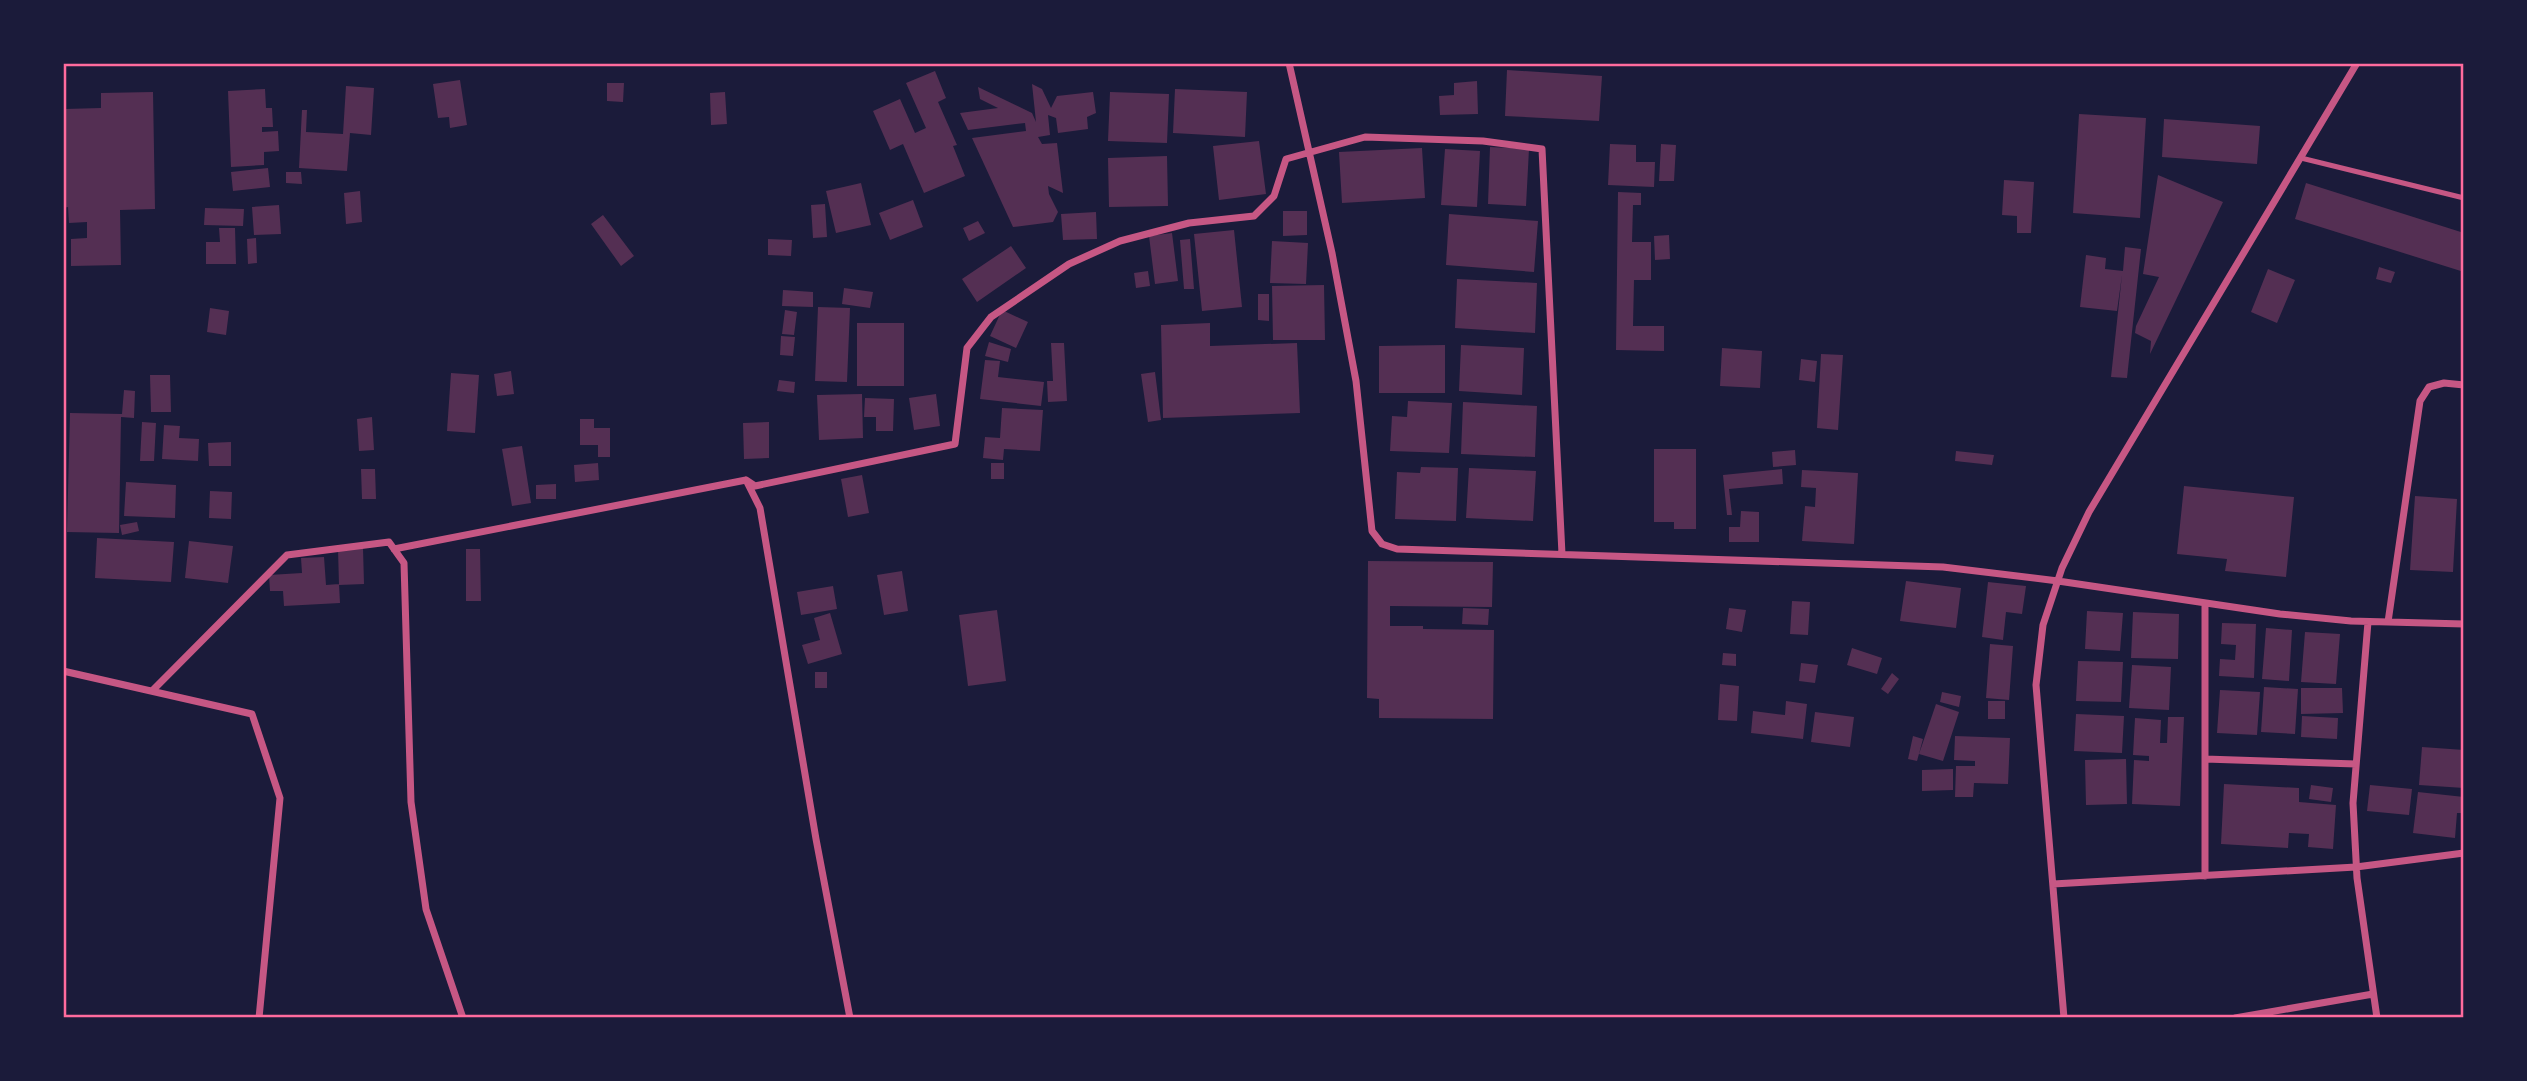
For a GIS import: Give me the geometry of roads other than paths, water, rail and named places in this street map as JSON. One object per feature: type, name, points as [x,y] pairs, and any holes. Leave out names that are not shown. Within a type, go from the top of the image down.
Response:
[{"type":"street","points":[[1289,63],[1332,253],[1356,381],[1372,531],[1381,544],[1396,549],[1943,567],[2280,614],[2368,622],[2464,624]]},
{"type":"street","points":[[2064,1018],[2036,685],[2043,625],[2058,581],[2089,512],[2357,63]]},
{"type":"street","points":[[394,549],[746,480],[755,486],[955,444],[967,348],[991,317],[1069,264],[1120,241],[1189,223],[1254,216],[1274,196],[1286,159],[1365,137],[1483,141],[1542,149],[1562,554]]},
{"type":"street","points":[[2388,622],[2420,401],[2428,387],[2444,383],[2464,385]]},
{"type":"street","points":[[746,480],[760,508],[850,1018]]},
{"type":"street","points":[[152,691],[287,555],[389,542],[404,563],[411,802],[426,909],[463,1018]]},
{"type":"street","points":[[2205,603],[2205,876]]},
{"type":"street","points":[[2368,622],[2353,803],[2356,867],[2377,1018]]},
{"type":"street","points":[[63,671],[252,714],[280,798],[259,1018]]},
{"type":"street","points":[[2205,759],[2356,764]]},
{"type":"street","points":[[2053,884],[2356,867],[2464,853]]},
{"type":"street","points":[[2235,1018],[2373,994]]},
{"type":"lane","points":[[2301,158],[2464,198]]}]
